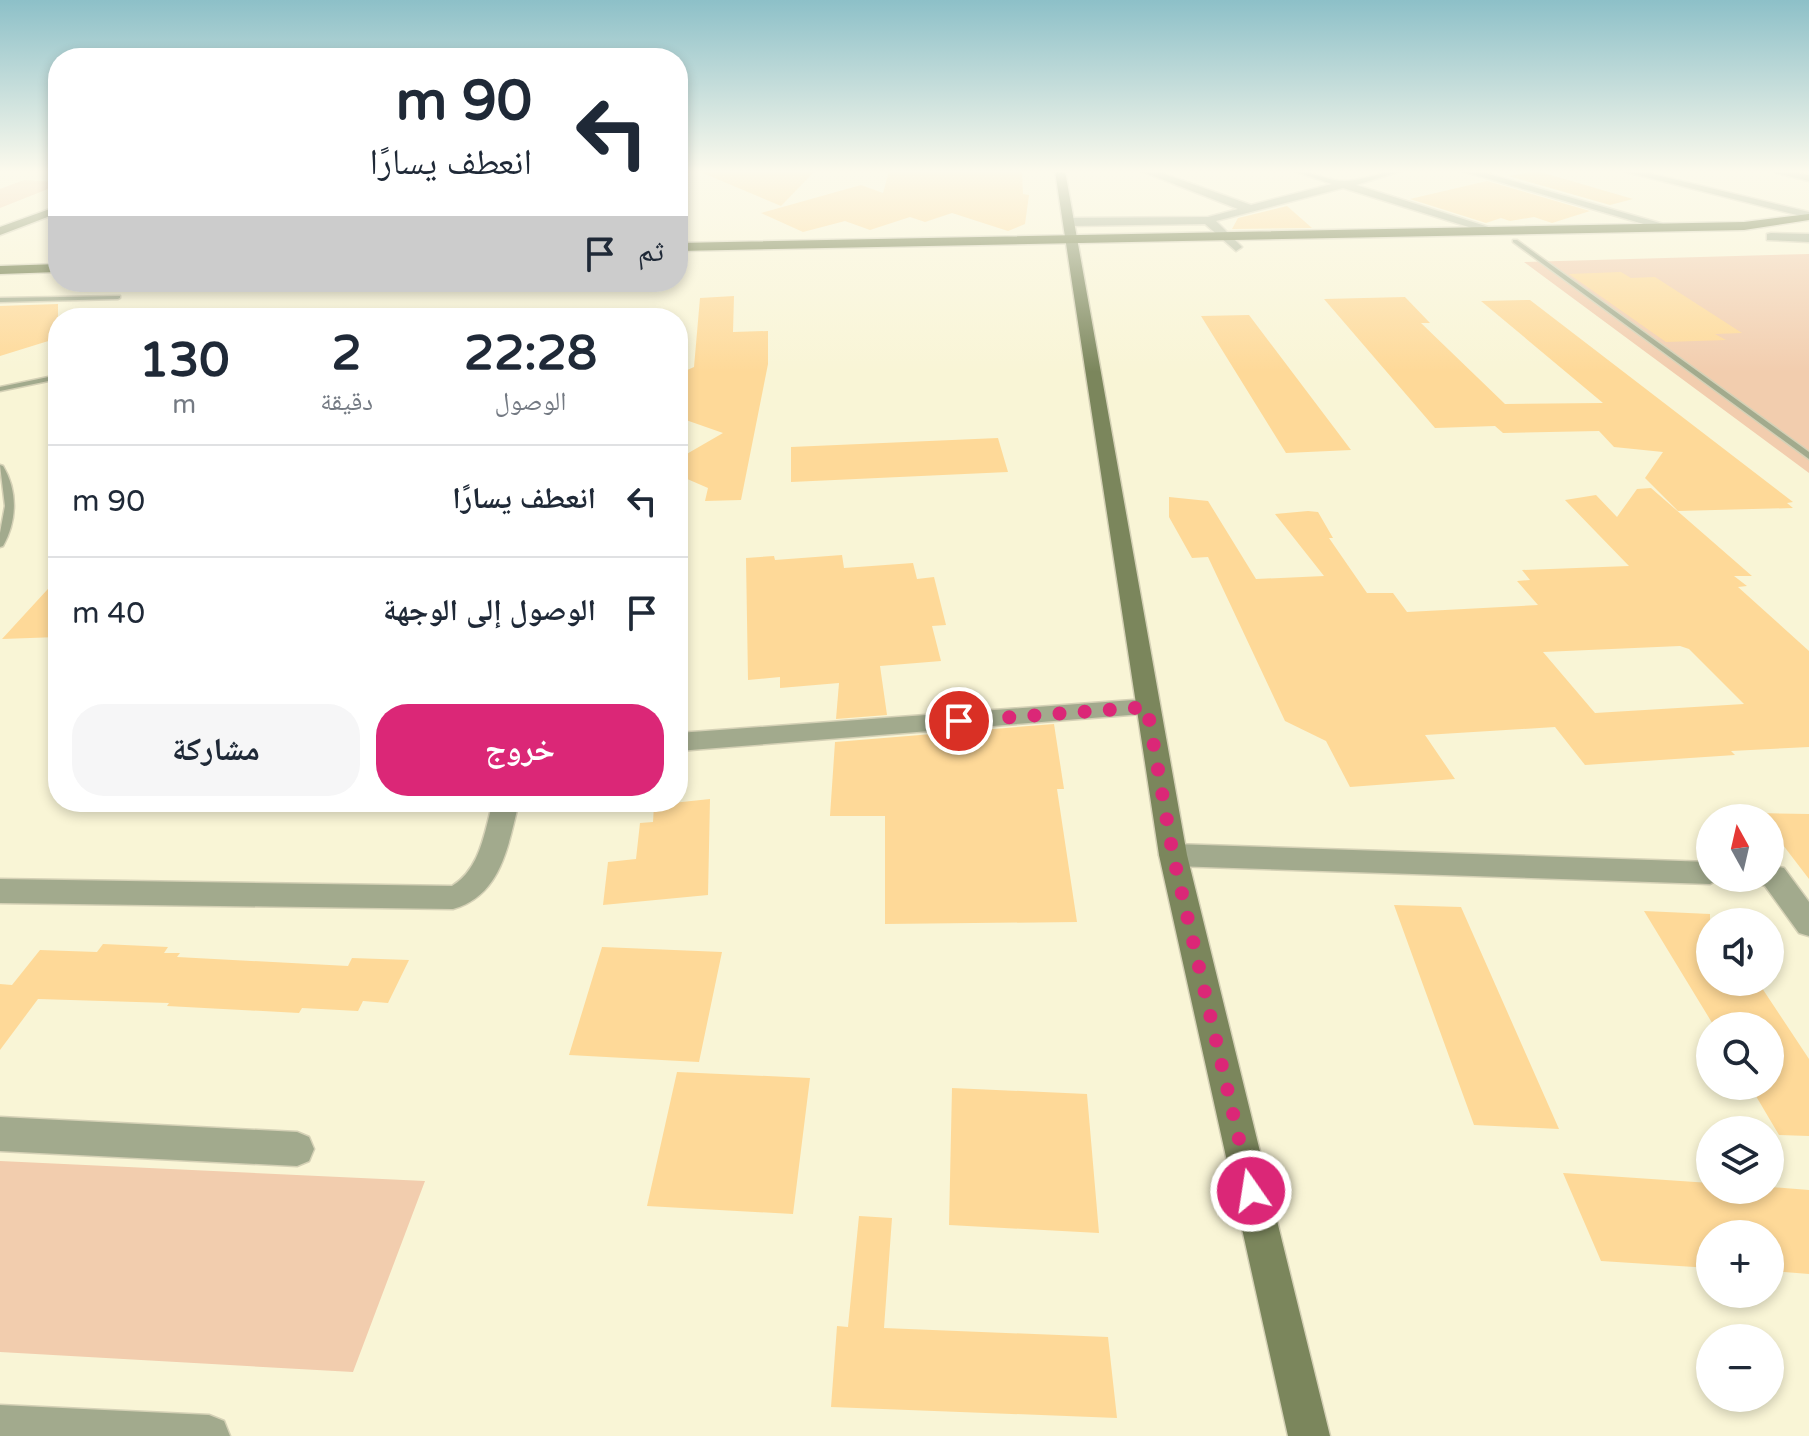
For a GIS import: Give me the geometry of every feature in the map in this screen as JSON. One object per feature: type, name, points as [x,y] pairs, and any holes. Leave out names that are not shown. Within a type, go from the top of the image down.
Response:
[{"type":"main road","points":[[688,247],[1033,238]]},
{"type":"main road","points":[[688,256],[1053,238]]},
{"type":"main road","points":[[1073,238],[1173,855],[1309,1436]]},
{"type":"main road","points":[[1090,238],[1236,247],[1706,238]]},
{"type":"main road","points":[[0,257],[48,256]]},
{"type":"main road","points":[[0,270],[48,268]]},
{"type":"street","points":[[1227,238],[1236,247]]},
{"type":"street","points":[[688,741],[1147,707]]},
{"type":"street","points":[[0,891],[429,899],[459,896],[478,883],[490,859],[503,812]]},
{"type":"street","points":[[1173,855],[1696,873]]},
{"type":"street","points":[[1784,890],[1809,924]]},
{"type":"street","points":[[0,1134],[297,1149]]},
{"type":"street","points":[[0,1426],[209,1436]]},
{"type":"lane","points":[[1515,241],[1809,456]]},
{"type":"lane","points":[[0,300],[118,297]]},
{"type":"lane","points":[[0,389],[48,379]]},
{"type":"lane","points":[[0,468],[10,514],[9,530],[0,544]]},
{"type":"shaded area","points":[[1809,254],[1809,473],[1524,262]]},
{"type":"shaded area","points":[[0,1161],[425,1181],[353,1372],[0,1352]]},
{"type":"building","points":[[1621,272],[1631,278],[1655,277],[1742,333],[1715,334],[1726,340],[1666,342],[1569,274]]},
{"type":"building","points":[[734,296],[733,332],[768,331],[768,364],[741,500],[705,501],[708,488],[688,479],[688,453],[723,433],[688,421],[688,370],[694,367],[700,298]]},
{"type":"building","points":[[1405,297],[1430,323],[1421,323],[1505,404],[1603,403],[1481,301],[1530,300],[1793,502],[1787,503],[1793,508],[1678,511],[1645,478],[1663,452],[1614,447],[1599,431],[1503,433],[1495,426],[1435,428],[1324,299]]},
{"type":"building","points":[[58,304],[58,308],[48,308],[48,341],[0,356],[0,306]]},
{"type":"building","points":[[1249,315],[1351,450],[1286,453],[1201,316]]},
{"type":"building","points":[[998,438],[1008,472],[791,482],[791,447]]},
{"type":"building","points":[[1651,488],[1752,576],[1734,576],[1747,586],[1738,587],[1809,651],[1809,747],[1585,765],[1555,727],[1425,735],[1455,779],[1350,787],[1326,741],[1285,721],[1208,557],[1192,558],[1169,517],[1169,497],[1208,501],[1256,579],[1324,576],[1275,514],[1308,511],[1318,512],[1333,538],[1329,538],[1367,593],[1393,593],[1407,612],[1538,605],[1517,581],[1530,580],[1522,570],[1629,566],[1565,500],[1596,495],[1617,517],[1637,489]],"holes":[[[1680,646],[1689,649],[1744,704],[1595,713],[1543,652]]]},
{"type":"building","points":[[842,555],[844,568],[913,563],[917,579],[934,577],[946,625],[932,626],[941,661],[880,666],[887,715],[836,719],[839,683],[780,688],[780,677],[748,680],[746,558],[774,556],[775,560]]},
{"type":"building","points":[[48,589],[48,637],[2,639]]},
{"type":"building","points":[[1054,724],[1064,789],[1057,789],[1077,922],[885,924],[885,816],[830,816],[835,742]]},
{"type":"building","points":[[710,799],[708,895],[603,905],[608,862],[636,859],[640,823],[653,822],[654,812],[688,812],[688,801]]},
{"type":"building","points":[[1784,814],[1809,814],[1809,879],[1784,846]]},
{"type":"building","points":[[1394,905],[1461,907],[1559,1129],[1474,1125]]},
{"type":"building","points":[[1644,911],[1696,913],[1696,996],[1767,996],[1778,1012],[1705,1012]]},
{"type":"building","points":[[103,944],[168,947],[164,953],[180,953],[177,957],[348,966],[352,958],[409,960],[388,1003],[363,1001],[358,1011],[302,1008],[299,1013],[167,1006],[169,1003],[38,999],[0,1050],[0,984],[12,985],[40,950],[97,952]]},
{"type":"building","points":[[602,947],[722,952],[699,1062],[569,1055]]},
{"type":"building","points":[[1784,1021],[1809,1059],[1809,1136],[1784,1135],[1784,1116],[1768,1116],[1758,1100],[1784,1100]]},
{"type":"building","points":[[677,1072],[810,1078],[793,1214],[647,1206]]},
{"type":"building","points":[[952,1088],[1087,1094],[1099,1233],[949,1225]]},
{"type":"building","points":[[1563,1173],[1696,1182],[1696,1204],[1784,1204],[1784,1188],[1809,1190],[1809,1274],[1784,1272],[1784,1220],[1696,1220],[1696,1267],[1601,1261]]},
{"type":"building","points":[[859,1216],[892,1218],[884,1328],[1108,1337],[1117,1418],[831,1407],[837,1326],[848,1327]]},
{"type":"route","points":[[959,721],[1147,707],[1173,855],[1251,1191]]}]
